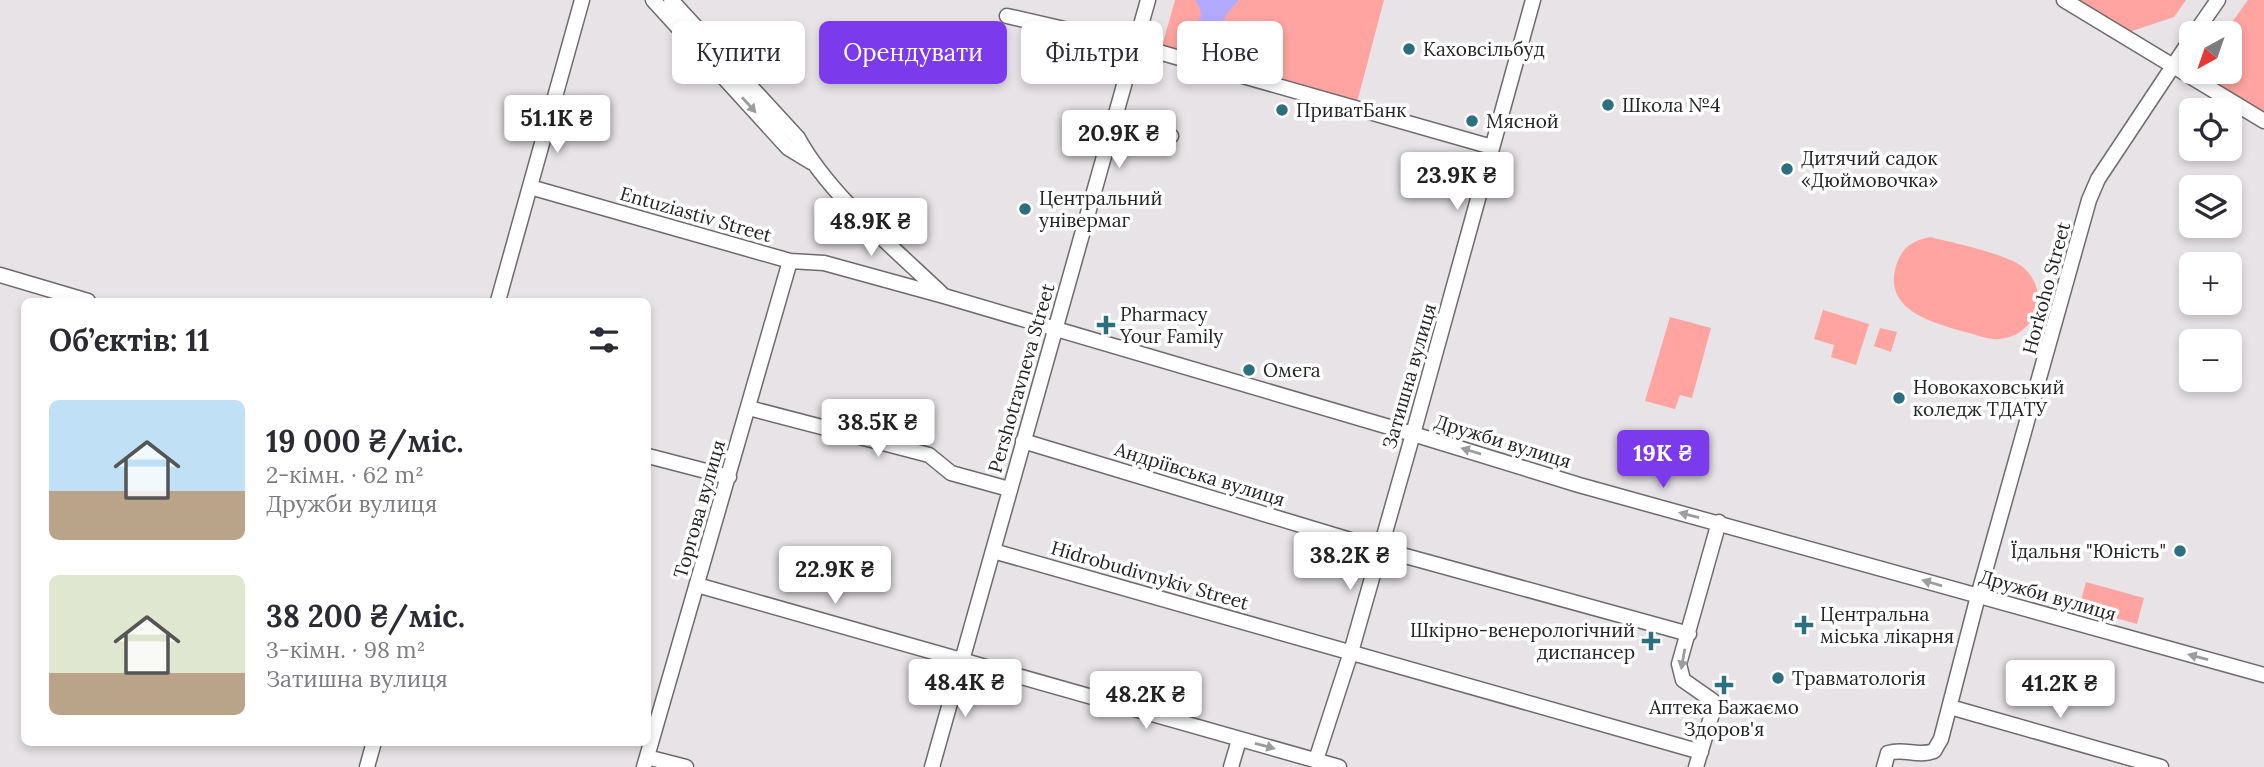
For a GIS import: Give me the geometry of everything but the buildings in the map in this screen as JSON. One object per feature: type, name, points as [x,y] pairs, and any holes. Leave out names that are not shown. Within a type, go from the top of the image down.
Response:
[{"type":"street","points":[[499,298],[582,0]]},
{"type":"street","points":[[653,0],[788,148],[812,162]]},
{"type":"street","points":[[671,0],[798,138],[812,162],[872,227],[944,296]]},
{"type":"street","name":"Pershotravneva Street","points":[[1141,21],[1148,0]]},
{"type":"street","name":"Затишна вулиця","points":[[1316,760],[1351,652],[1533,0]]},
{"type":"street","points":[[2064,0],[2264,121]]},
{"type":"street","points":[[2203,21],[2218,0]]},
{"type":"street","points":[[1007,16],[1029,21]]},
{"type":"street","points":[[1163,53],[1493,147]]},
{"type":"street","name":"Horkoho Street","points":[[1884,767],[1888,753],[1897,750],[1924,755],[1934,751],[1941,739],[1978,596],[2089,200],[2098,179],[2179,56]]},
{"type":"street","name":"Pershotravneva Street","points":[[932,767],[1124,84]]},
{"type":"street","points":[[1115,121],[1171,136]]},
{"type":"street","name":"Entuziastiv Street","points":[[530,187],[790,261],[824,263],[1055,330]]},
{"type":"street","name":"Торгова вулиця","points":[[651,742],[790,261]]},
{"type":"street","points":[[0,275],[78,298]]},
{"type":"street","name":"Дружби вулиця","points":[[1055,330],[1579,485],[2264,675]]},
{"type":"street","points":[[749,408],[929,455],[951,473],[1009,489]]},
{"type":"street","name":"Андріївська вулиця","points":[[1023,441],[1380,549],[1689,634]]},
{"type":"street","points":[[651,457],[729,477]]},
{"type":"street","points":[[1696,767],[1712,714],[1713,701],[1683,680],[1679,664],[1719,522]]},
{"type":"street","name":"Hidrobudivnykiv Street","points":[[993,551],[1700,752]]},
{"type":"street","points":[[697,585],[1339,767]]},
{"type":"street","points":[[1950,707],[2161,767]]},
{"type":"street","points":[[1231,767],[1239,740]]},
{"type":"street","points":[[367,767],[373,746]]},
{"type":"street","points":[[645,762],[685,767]]},
{"type":"shaded area","points":[[1175,0],[1384,0],[1356,106],[1279,84],[1283,84],[1283,21],[1177,21],[1177,55],[1163,51]]},
{"type":"shaded area","points":[[1195,0],[1239,0],[1225,16],[1224,21],[1197,21],[1201,17]]},
{"type":"shaded area","points":[[2076,0],[2186,0],[2174,17],[2129,32]]},
{"type":"shaded area","points":[[2248,0],[2264,0],[2264,113],[2217,84],[2242,84],[2242,21],[2233,21]]},
{"type":"shaded area","points":[[1930,237],[1994,254],[2025,269],[2034,282],[2038,295],[2032,320],[2023,330],[1998,339],[1983,337],[1937,323],[1908,308],[1898,297],[1894,283],[1896,266],[1901,254],[1909,246]]},
{"type":"shaded area","points":[[1823,310],[1869,324],[1856,365],[1831,357],[1834,345],[1814,339]]},
{"type":"shaded area","points":[[1670,317],[1711,328],[1692,398],[1680,395],[1675,409],[1645,401]]},
{"type":"shaded area","points":[[1880,328],[1897,332],[1891,352],[1874,346]]},
{"type":"shaded area","points":[[2086,582],[2144,598],[2137,624],[2079,608]]},
{"type":"place","name":"Каховсільбуд","points":[[1409,49]]},
{"type":"place","name":"Школа №4","points":[[1608,105]]},
{"type":"place","name":"ПриватБанк","points":[[1282,110]]},
{"type":"place","name":"Мясной","points":[[1472,121]]},
{"type":"place","name":"Дитячий садок «Дюймовочка»","points":[[1787,169]]},
{"type":"place","name":"Центральний універмаг","points":[[1025,209]]},
{"type":"place","name":"Pharmacy Your Family","points":[[1106,325]]},
{"type":"place","name":"Омега","points":[[1249,370]]},
{"type":"place","name":"Новокаховський коледж ТДАТУ","points":[[1899,398]]},
{"type":"place","name":"Їдальня \"Юність\"","points":[[2180,551]]},
{"type":"place","name":"Центральна міська лікарня","points":[[1804,625]]},
{"type":"place","name":"Шкірно-венерологічний диспансер","points":[[1651,641]]},
{"type":"place","name":"Травматологія","points":[[1778,678]]},
{"type":"place","name":"Аптека Бажаємо Здоров'я","points":[[1724,685]]}]
